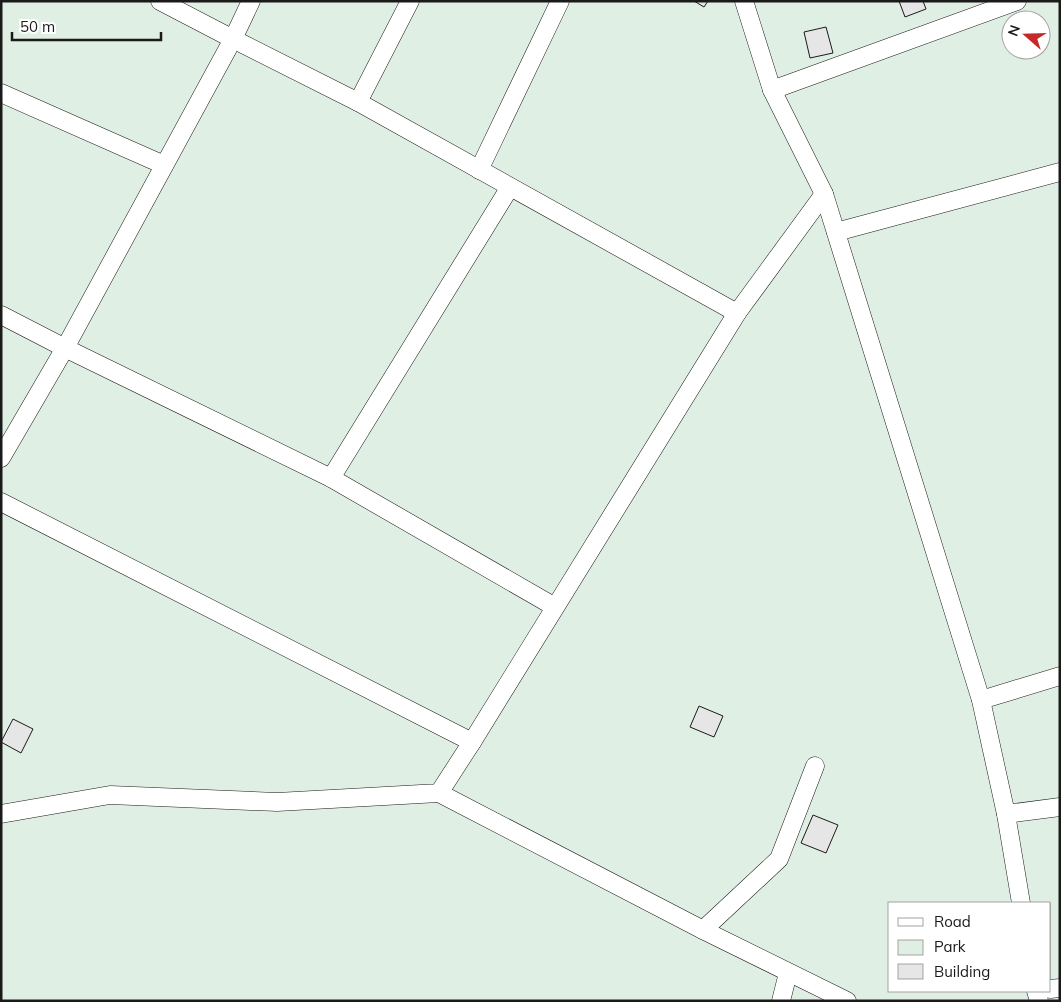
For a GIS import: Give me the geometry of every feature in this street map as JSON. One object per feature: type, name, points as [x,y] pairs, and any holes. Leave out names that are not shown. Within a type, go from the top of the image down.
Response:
[{"type":"street","points":[[160,1],[358,102],[737,313]]},
{"type":"street","points":[[1,458],[64,348],[252,1]]},
{"type":"street","points":[[358,102],[410,1]]},
{"type":"street","points":[[479,170],[560,1]]},
{"type":"street","points":[[744,1],[772,90],[824,194],[981,700],[1006,814],[1021,902]]},
{"type":"street","points":[[772,90],[1017,1]]},
{"type":"street","points":[[1,93],[164,165]]},
{"type":"street","points":[[836,232],[1060,172]]},
{"type":"street","points":[[331,478],[510,187]]},
{"type":"street","points":[[439,793],[737,313],[824,194]]},
{"type":"street","points":[[1,315],[64,348],[331,478],[555,607]]},
{"type":"street","points":[[1,502],[472,742]]},
{"type":"street","points":[[981,700],[1060,676]]},
{"type":"street","points":[[703,930],[779,859],[815,766]]},
{"type":"street","points":[[1,814],[110,795],[277,802],[439,793],[703,930],[847,1001]]},
{"type":"street","points":[[1006,814],[1060,807]]},
{"type":"street","points":[[781,1001],[788,973]]},
{"type":"green space","points":[[1,1],[1060,1],[1060,1001],[1,1001]]},
{"type":"building","points":[[694,1],[708,1],[704,7]]},
{"type":"building","points":[[899,1],[923,1],[926,9],[905,17]]},
{"type":"building","points":[[826,27],[833,53],[810,58],[804,32]]},
{"type":"building","points":[[699,706],[723,716],[714,737],[690,727]]},
{"type":"building","points":[[13,719],[33,729],[21,753],[1,742]]},
{"type":"building","points":[[813,815],[838,825],[826,853],[801,843]]}]
